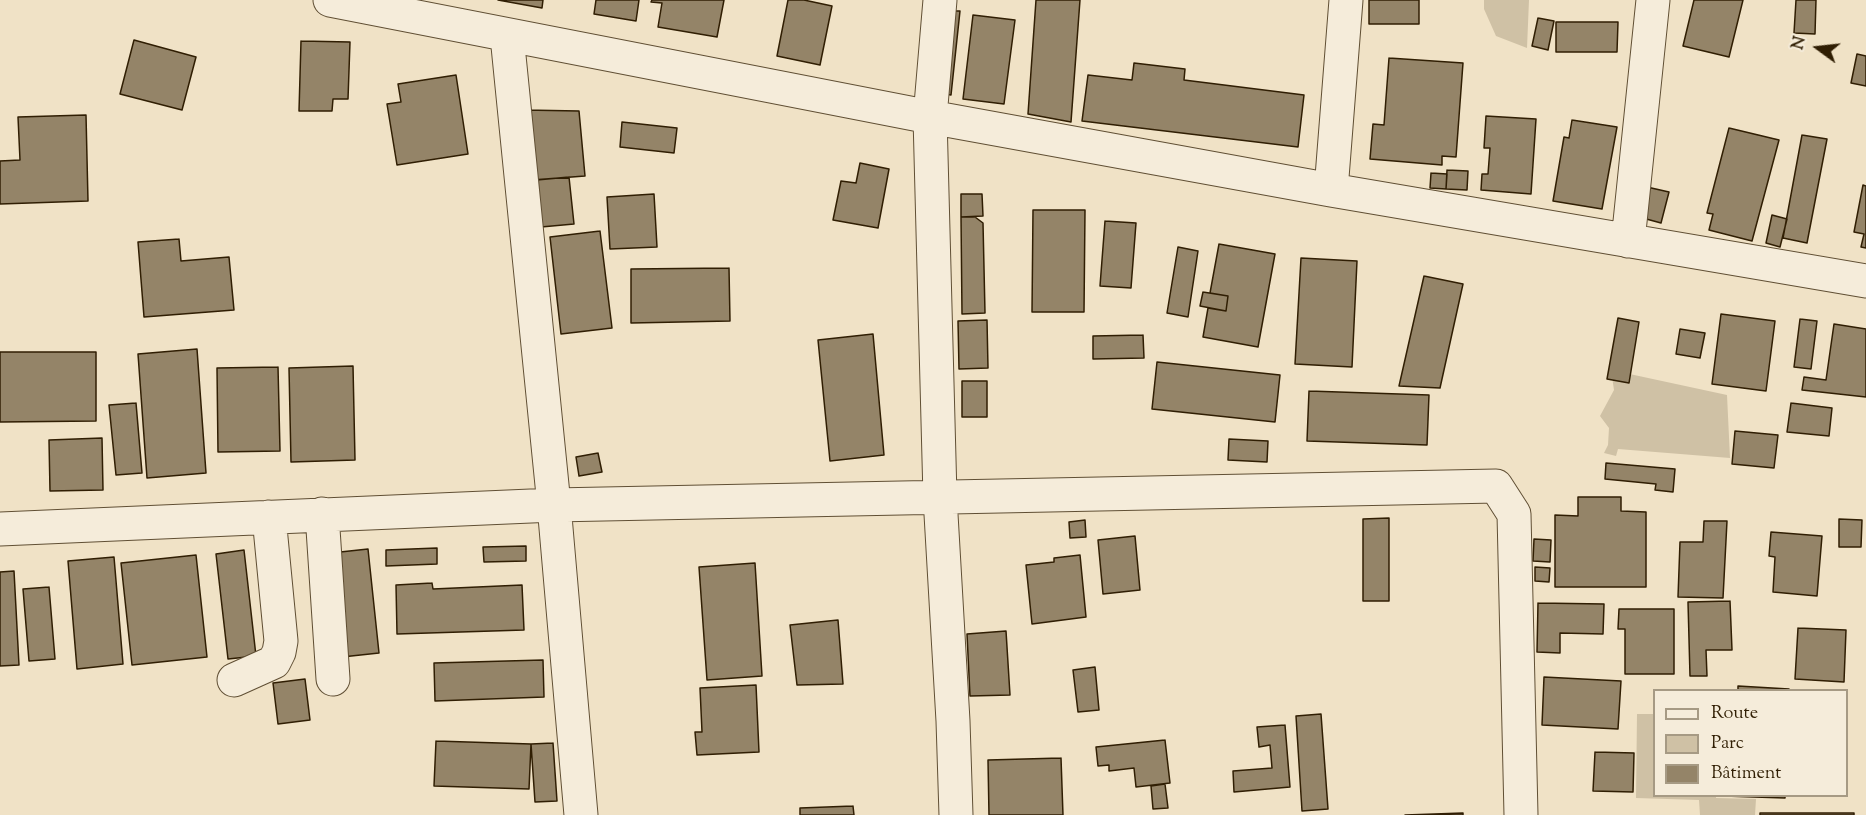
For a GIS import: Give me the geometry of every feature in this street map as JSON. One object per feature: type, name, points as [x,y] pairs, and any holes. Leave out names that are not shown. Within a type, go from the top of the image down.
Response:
[{"type":"street","points":[[330,0],[930,117],[1331,190],[1866,281]]},
{"type":"street","points":[[940,0],[930,117],[940,497],[956,815]]},
{"type":"street","points":[[1331,190],[1346,0]]},
{"type":"street","points":[[1628,241],[1653,0]]},
{"type":"street","points":[[507,36],[554,505],[581,815]]},
{"type":"street","points":[[0,529],[554,505],[1496,486],[1514,514],[1521,815]]},
{"type":"street","points":[[322,514],[333,679]]},
{"type":"street","points":[[234,680],[274,662],[281,641],[269,517]]},
{"type":"green space","points":[[1484,0],[1529,0],[1527,48],[1496,36],[1484,9]]},
{"type":"green space","points":[[1611,370],[1727,395],[1730,458],[1618,449],[1616,456],[1604,453],[1608,445],[1609,428],[1600,416],[1614,390]]},
{"type":"green space","points":[[1637,714],[1653,714],[1653,797],[1756,799],[1755,815],[1700,815],[1699,800],[1636,798]]},
{"type":"building","points":[[498,0],[543,0],[542,8]]},
{"type":"building","points":[[596,0],[639,0],[636,21],[594,14]]},
{"type":"building","points":[[652,0],[724,0],[717,37],[658,27],[662,3],[651,2]]},
{"type":"building","points":[[788,0],[804,0],[832,6],[820,65],[777,56]]},
{"type":"building","points":[[1036,0],[1080,0],[1071,122],[1028,114]]},
{"type":"building","points":[[1369,0],[1419,0],[1419,24],[1369,24]]},
{"type":"building","points":[[1694,0],[1743,0],[1729,57],[1683,46]]},
{"type":"building","points":[[1796,0],[1816,0],[1815,34],[1794,33]]},
{"type":"building","points":[[948,11],[960,11],[951,95],[939,93]]},
{"type":"building","points":[[973,15],[1015,20],[1004,104],[963,99]]},
{"type":"building","points":[[1538,18],[1554,21],[1548,50],[1532,46]]},
{"type":"building","points":[[1556,22],[1618,22],[1617,52],[1556,52]]},
{"type":"building","points":[[134,40],[196,57],[182,110],[120,94]]},
{"type":"building","points":[[301,41],[350,42],[348,99],[333,99],[332,111],[299,111]]},
{"type":"building","points":[[1857,54],[1866,56],[1866,86],[1851,83]]},
{"type":"building","points":[[1389,58],[1463,63],[1456,157],[1442,156],[1442,165],[1370,159],[1373,124],[1384,125]]},
{"type":"building","points":[[1134,63],[1185,69],[1184,80],[1304,95],[1298,147],[1082,121],[1088,75],[1132,80]]},
{"type":"building","points":[[456,75],[468,154],[397,165],[387,104],[401,102],[398,84]]},
{"type":"building","points":[[524,110],[579,111],[585,176],[532,180]]},
{"type":"building","points":[[86,115],[88,201],[0,204],[0,161],[20,160],[18,117]]},
{"type":"building","points":[[1486,116],[1536,119],[1531,194],[1481,190],[1482,174],[1488,174],[1490,148],[1484,148]]},
{"type":"building","points":[[1572,120],[1617,127],[1602,209],[1553,201],[1564,137],[1569,138]]},
{"type":"building","points":[[622,122],[677,128],[674,153],[620,147]]},
{"type":"building","points":[[1729,128],[1779,140],[1752,241],[1709,230],[1713,214],[1707,213]]},
{"type":"building","points":[[1802,135],[1827,139],[1807,243],[1783,238]]},
{"type":"building","points":[[860,163],[889,169],[878,228],[833,220],[841,181],[856,183]]},
{"type":"building","points":[[1447,170],[1468,171],[1467,190],[1446,189]]},
{"type":"building","points":[[1431,173],[1447,174],[1446,189],[1430,188]]},
{"type":"building","points":[[569,177],[574,224],[541,227],[537,180]]},
{"type":"building","points":[[1863,185],[1866,186],[1866,248],[1861,247],[1864,234],[1854,232]]},
{"type":"building","points":[[1647,187],[1669,192],[1661,223],[1639,217]]},
{"type":"building","points":[[654,194],[657,247],[610,249],[607,197]]},
{"type":"building","points":[[961,194],[982,194],[983,216],[961,217]]},
{"type":"building","points":[[1033,210],[1085,210],[1084,312],[1032,312]]},
{"type":"building","points":[[1772,215],[1787,219],[1780,247],[1766,243]]},
{"type":"building","points":[[961,217],[975,217],[983,223],[985,313],[962,314]]},
{"type":"building","points":[[1105,221],[1136,223],[1131,288],[1100,286]]},
{"type":"building","points":[[600,231],[612,328],[561,334],[550,237]]},
{"type":"building","points":[[179,239],[181,261],[229,257],[234,310],[144,317],[138,242]]},
{"type":"building","points":[[1219,244],[1275,254],[1258,347],[1203,337],[1208,308],[1226,311],[1228,296],[1210,293]]},
{"type":"building","points":[[1178,247],[1198,251],[1188,317],[1167,313]]},
{"type":"building","points":[[1301,258],[1357,261],[1352,367],[1295,364]]},
{"type":"building","points":[[729,268],[730,321],[631,323],[631,269]]},
{"type":"building","points":[[1424,276],[1463,284],[1440,388],[1399,386]]},
{"type":"building","points":[[1203,292],[1228,296],[1226,311],[1200,306]]},
{"type":"building","points":[[1721,314],[1775,321],[1766,391],[1712,384]]},
{"type":"building","points":[[1618,318],[1639,322],[1629,383],[1607,379]]},
{"type":"building","points":[[1800,319],[1817,321],[1811,369],[1794,367]]},
{"type":"building","points":[[987,320],[988,368],[959,369],[958,321]]},
{"type":"building","points":[[1834,324],[1866,329],[1866,397],[1802,390],[1804,377],[1826,380]]},
{"type":"building","points":[[1680,329],[1705,333],[1700,358],[1676,354]]},
{"type":"building","points":[[873,334],[884,455],[830,461],[818,340]]},
{"type":"building","points":[[1143,335],[1144,358],[1093,359],[1093,336]]},
{"type":"building","points":[[197,349],[206,473],[147,478],[138,354]]},
{"type":"building","points":[[0,352],[96,352],[96,421],[0,422]]},
{"type":"building","points":[[1157,362],[1280,375],[1275,422],[1152,409]]},
{"type":"building","points":[[353,366],[355,460],[291,462],[289,368]]},
{"type":"building","points":[[278,367],[280,451],[218,452],[217,368]]},
{"type":"building","points":[[962,381],[987,381],[987,417],[962,417]]},
{"type":"building","points":[[1309,391],[1429,395],[1427,445],[1307,441]]},
{"type":"building","points":[[136,403],[142,473],[116,475],[109,405]]},
{"type":"building","points":[[1791,403],[1832,408],[1829,436],[1787,432]]},
{"type":"building","points":[[1735,431],[1778,435],[1774,468],[1732,464]]},
{"type":"building","points":[[102,438],[103,490],[50,491],[49,440]]},
{"type":"building","points":[[1229,439],[1268,441],[1267,462],[1228,460]]},
{"type":"building","points":[[598,453],[602,472],[579,476],[576,457]]},
{"type":"building","points":[[1606,463],[1675,469],[1673,492],[1655,490],[1656,484],[1605,479]]},
{"type":"building","points":[[1578,497],[1621,497],[1621,511],[1646,512],[1646,587],[1555,587],[1555,515],[1578,516]]},
{"type":"building","points":[[1389,518],[1389,601],[1363,601],[1363,519]]},
{"type":"building","points":[[1839,519],[1862,520],[1861,547],[1839,547]]},
{"type":"building","points":[[1085,520],[1086,537],[1070,538],[1069,522]]},
{"type":"building","points":[[1704,521],[1727,521],[1723,598],[1678,597],[1680,542],[1703,542]]},
{"type":"building","points":[[1771,532],[1822,536],[1817,596],[1773,592],[1775,557],[1769,556]]},
{"type":"building","points":[[1135,536],[1140,590],[1103,594],[1098,540]]},
{"type":"building","points":[[1534,539],[1551,540],[1550,562],[1533,561]]},
{"type":"building","points":[[526,546],[526,561],[484,562],[483,547]]},
{"type":"building","points":[[437,548],[437,564],[386,566],[386,550]]},
{"type":"building","points":[[368,549],[379,653],[342,657],[331,553]]},
{"type":"building","points":[[244,550],[256,656],[228,659],[216,554]]},
{"type":"building","points":[[196,555],[207,657],[132,665],[121,563]]},
{"type":"building","points":[[1080,555],[1086,617],[1032,624],[1026,565],[1054,562],[1054,558]]},
{"type":"building","points":[[114,557],[123,664],[77,669],[68,561]]},
{"type":"building","points":[[755,563],[762,676],[707,680],[699,567]]},
{"type":"building","points":[[1535,567],[1550,568],[1549,582],[1535,581]]},
{"type":"building","points":[[14,571],[19,665],[0,666],[0,572]]},
{"type":"building","points":[[432,583],[433,589],[522,585],[524,630],[397,634],[396,585]]},
{"type":"building","points":[[49,587],[55,659],[29,661],[23,589]]},
{"type":"building","points":[[1730,601],[1732,650],[1706,650],[1707,676],[1690,676],[1688,602]]},
{"type":"building","points":[[1538,603],[1604,604],[1603,634],[1560,633],[1560,653],[1537,652]]},
{"type":"building","points":[[1619,609],[1674,609],[1674,674],[1625,674],[1625,629],[1618,629]]},
{"type":"building","points":[[838,620],[843,684],[797,685],[790,625]]},
{"type":"building","points":[[1798,628],[1846,630],[1844,682],[1795,679]]},
{"type":"building","points":[[1006,631],[1010,695],[970,696],[967,634]]},
{"type":"building","points":[[543,660],[544,697],[435,701],[434,663]]},
{"type":"building","points":[[1095,667],[1099,710],[1078,712],[1073,670]]},
{"type":"building","points":[[1544,677],[1621,681],[1618,729],[1542,725]]},
{"type":"building","points":[[305,679],[310,720],[278,724],[273,683]]},
{"type":"building","points":[[756,685],[759,752],[697,755],[695,732],[702,732],[700,688]]},
{"type":"building","points":[[1738,686],[1789,689],[1738,689]]},
{"type":"building","points":[[1321,714],[1328,809],[1302,811],[1296,716]]},
{"type":"building","points":[[1285,725],[1290,787],[1234,792],[1233,771],[1272,768],[1270,745],[1259,747],[1257,727]]},
{"type":"building","points":[[1165,740],[1170,783],[1136,787],[1134,768],[1109,771],[1109,765],[1098,766],[1096,747]]},
{"type":"building","points":[[436,741],[531,744],[529,789],[434,786]]},
{"type":"building","points":[[553,743],[557,801],[535,802],[531,744]]},
{"type":"building","points":[[1595,752],[1634,753],[1633,792],[1593,791]]},
{"type":"building","points":[[1061,758],[1063,815],[989,815],[988,760]]},
{"type":"building","points":[[1165,784],[1168,808],[1153,809],[1151,786]]},
{"type":"building","points":[[853,806],[854,815],[800,815],[800,808]]},
{"type":"building","points":[[1463,813],[1463,815],[1405,815]]},
{"type":"building","points":[[1760,813],[1854,813],[1854,815],[1760,815]]}]
